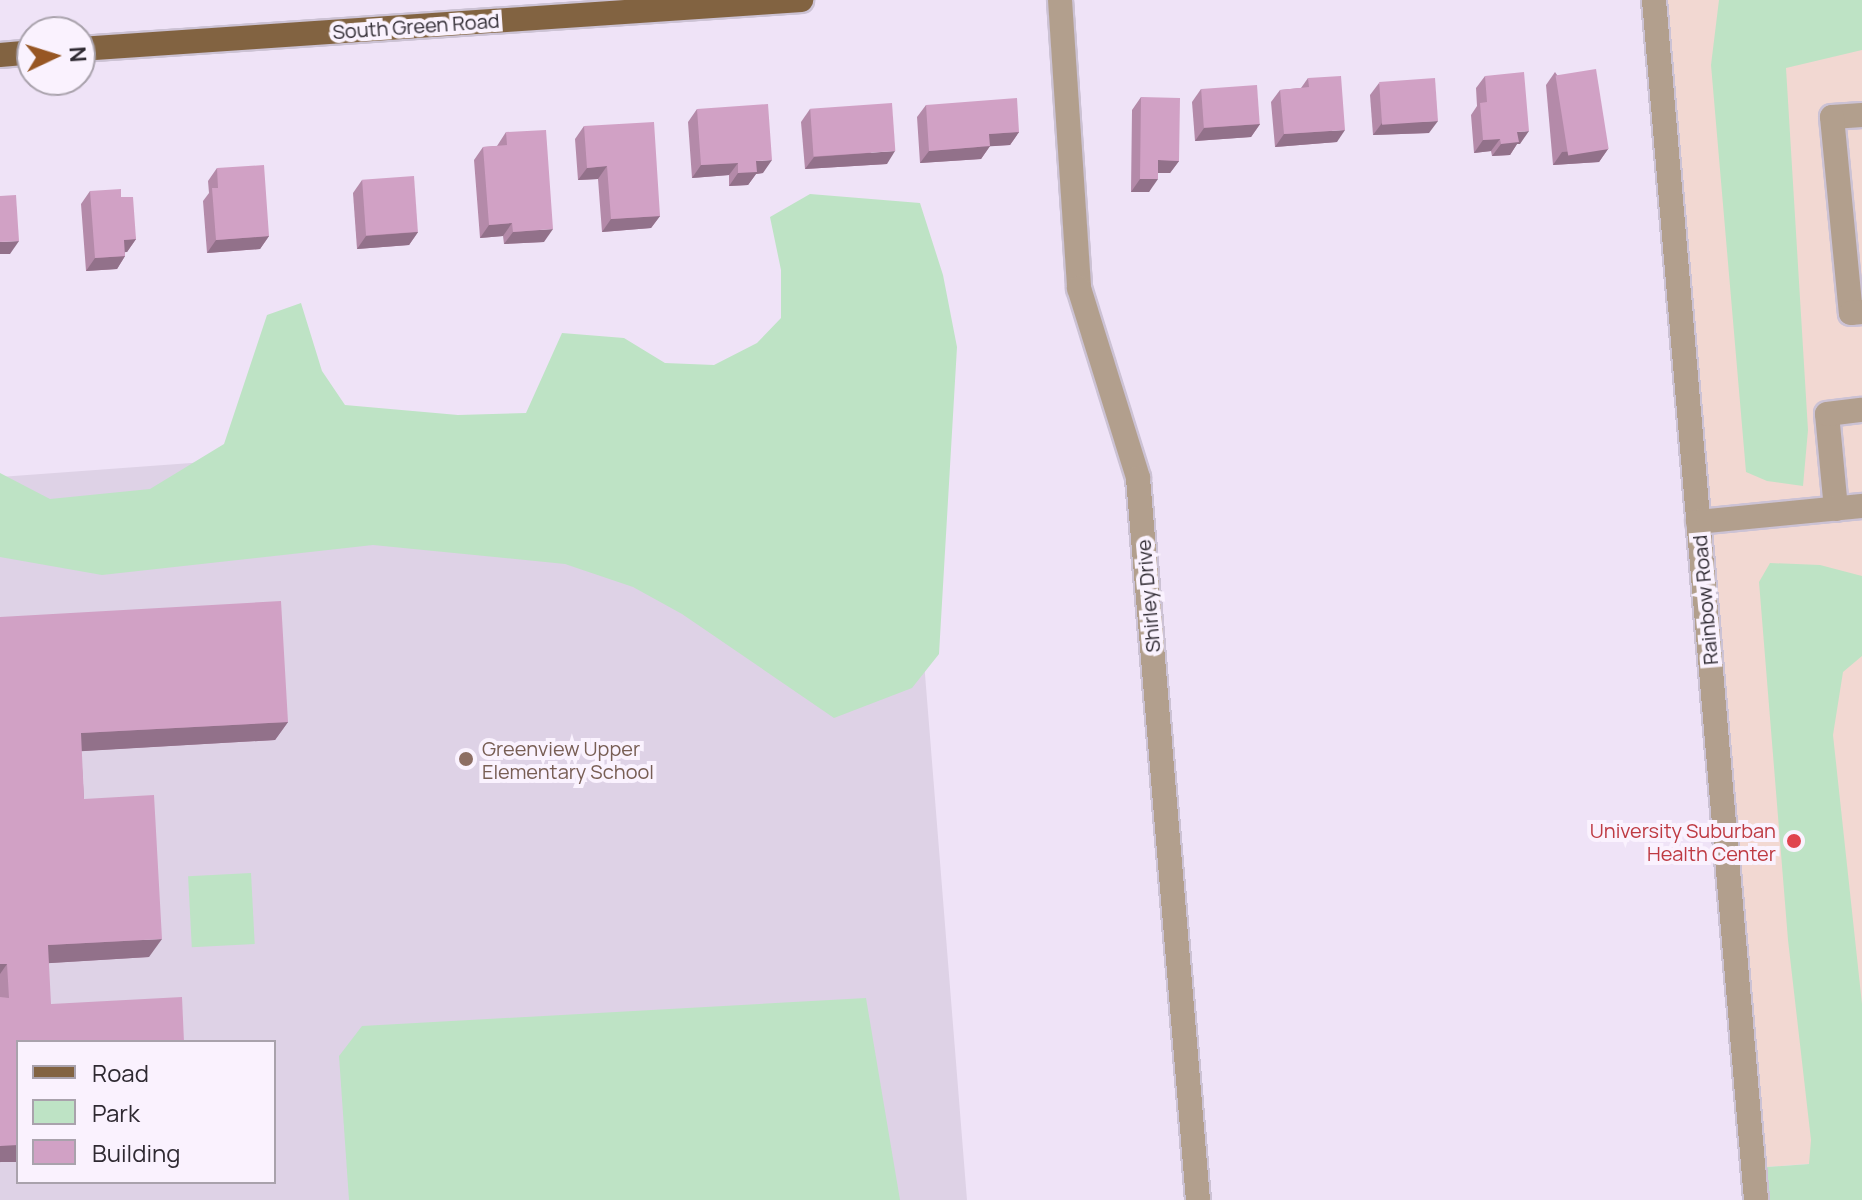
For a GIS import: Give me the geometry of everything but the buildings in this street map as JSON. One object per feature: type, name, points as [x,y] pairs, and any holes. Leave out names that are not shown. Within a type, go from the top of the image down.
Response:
[{"type":"main road","name":"South Green Road","points":[[96,48],[682,4],[801,0]]},
{"type":"street","name":"Shirley Drive","points":[[1060,0],[1079,288],[1138,478],[1198,1200]]},
{"type":"street","name":"Rainbow Road","points":[[1654,0],[1756,1200]]},
{"type":"street","points":[[1862,115],[1832,117],[1852,215],[1851,313],[1862,312]]},
{"type":"street","points":[[1836,509],[1827,414],[1862,410]]},
{"type":"street","points":[[1698,522],[1862,506]]},
{"type":"shaded area","name":"University Suburban Health Center","points":[[1654,0],[1862,0],[1862,1160],[1753,1168]]},
{"type":"shaded area","name":"Greenview Upper Elementary School","points":[[904,411],[967,1200],[0,1200],[0,477]]},
{"type":"green space","points":[[1719,0],[1862,0],[1862,50],[1786,68],[1808,430],[1803,486],[1767,481],[1746,472],[1711,65]]},
{"type":"green space","points":[[810,194],[920,203],[943,275],[957,347],[939,654],[912,688],[834,718],[682,614],[633,587],[565,564],[373,545],[102,575],[0,557],[0,473],[50,499],[150,489],[224,444],[267,315],[301,303],[322,371],[345,405],[458,415],[526,413],[562,333],[624,338],[665,363],[714,365],[757,343],[781,318],[781,270],[770,217]]},
{"type":"green space","points":[[1770,563],[1820,565],[1862,576],[1862,656],[1843,672],[1833,735],[1862,1004],[1862,1200],[1756,1200],[1753,1168],[1809,1164],[1811,1140],[1788,940],[1759,582]]},
{"type":"green space","points":[[251,873],[255,944],[192,947],[188,876]]},
{"type":"green space","points":[[866,998],[900,1200],[349,1200],[339,1056],[362,1026]]},
{"type":"place","name":"Greenview Upper Elementary School","points":[[466,759]]},
{"type":"place","name":"University Suburban Health Center","points":[[1794,841]]}]
